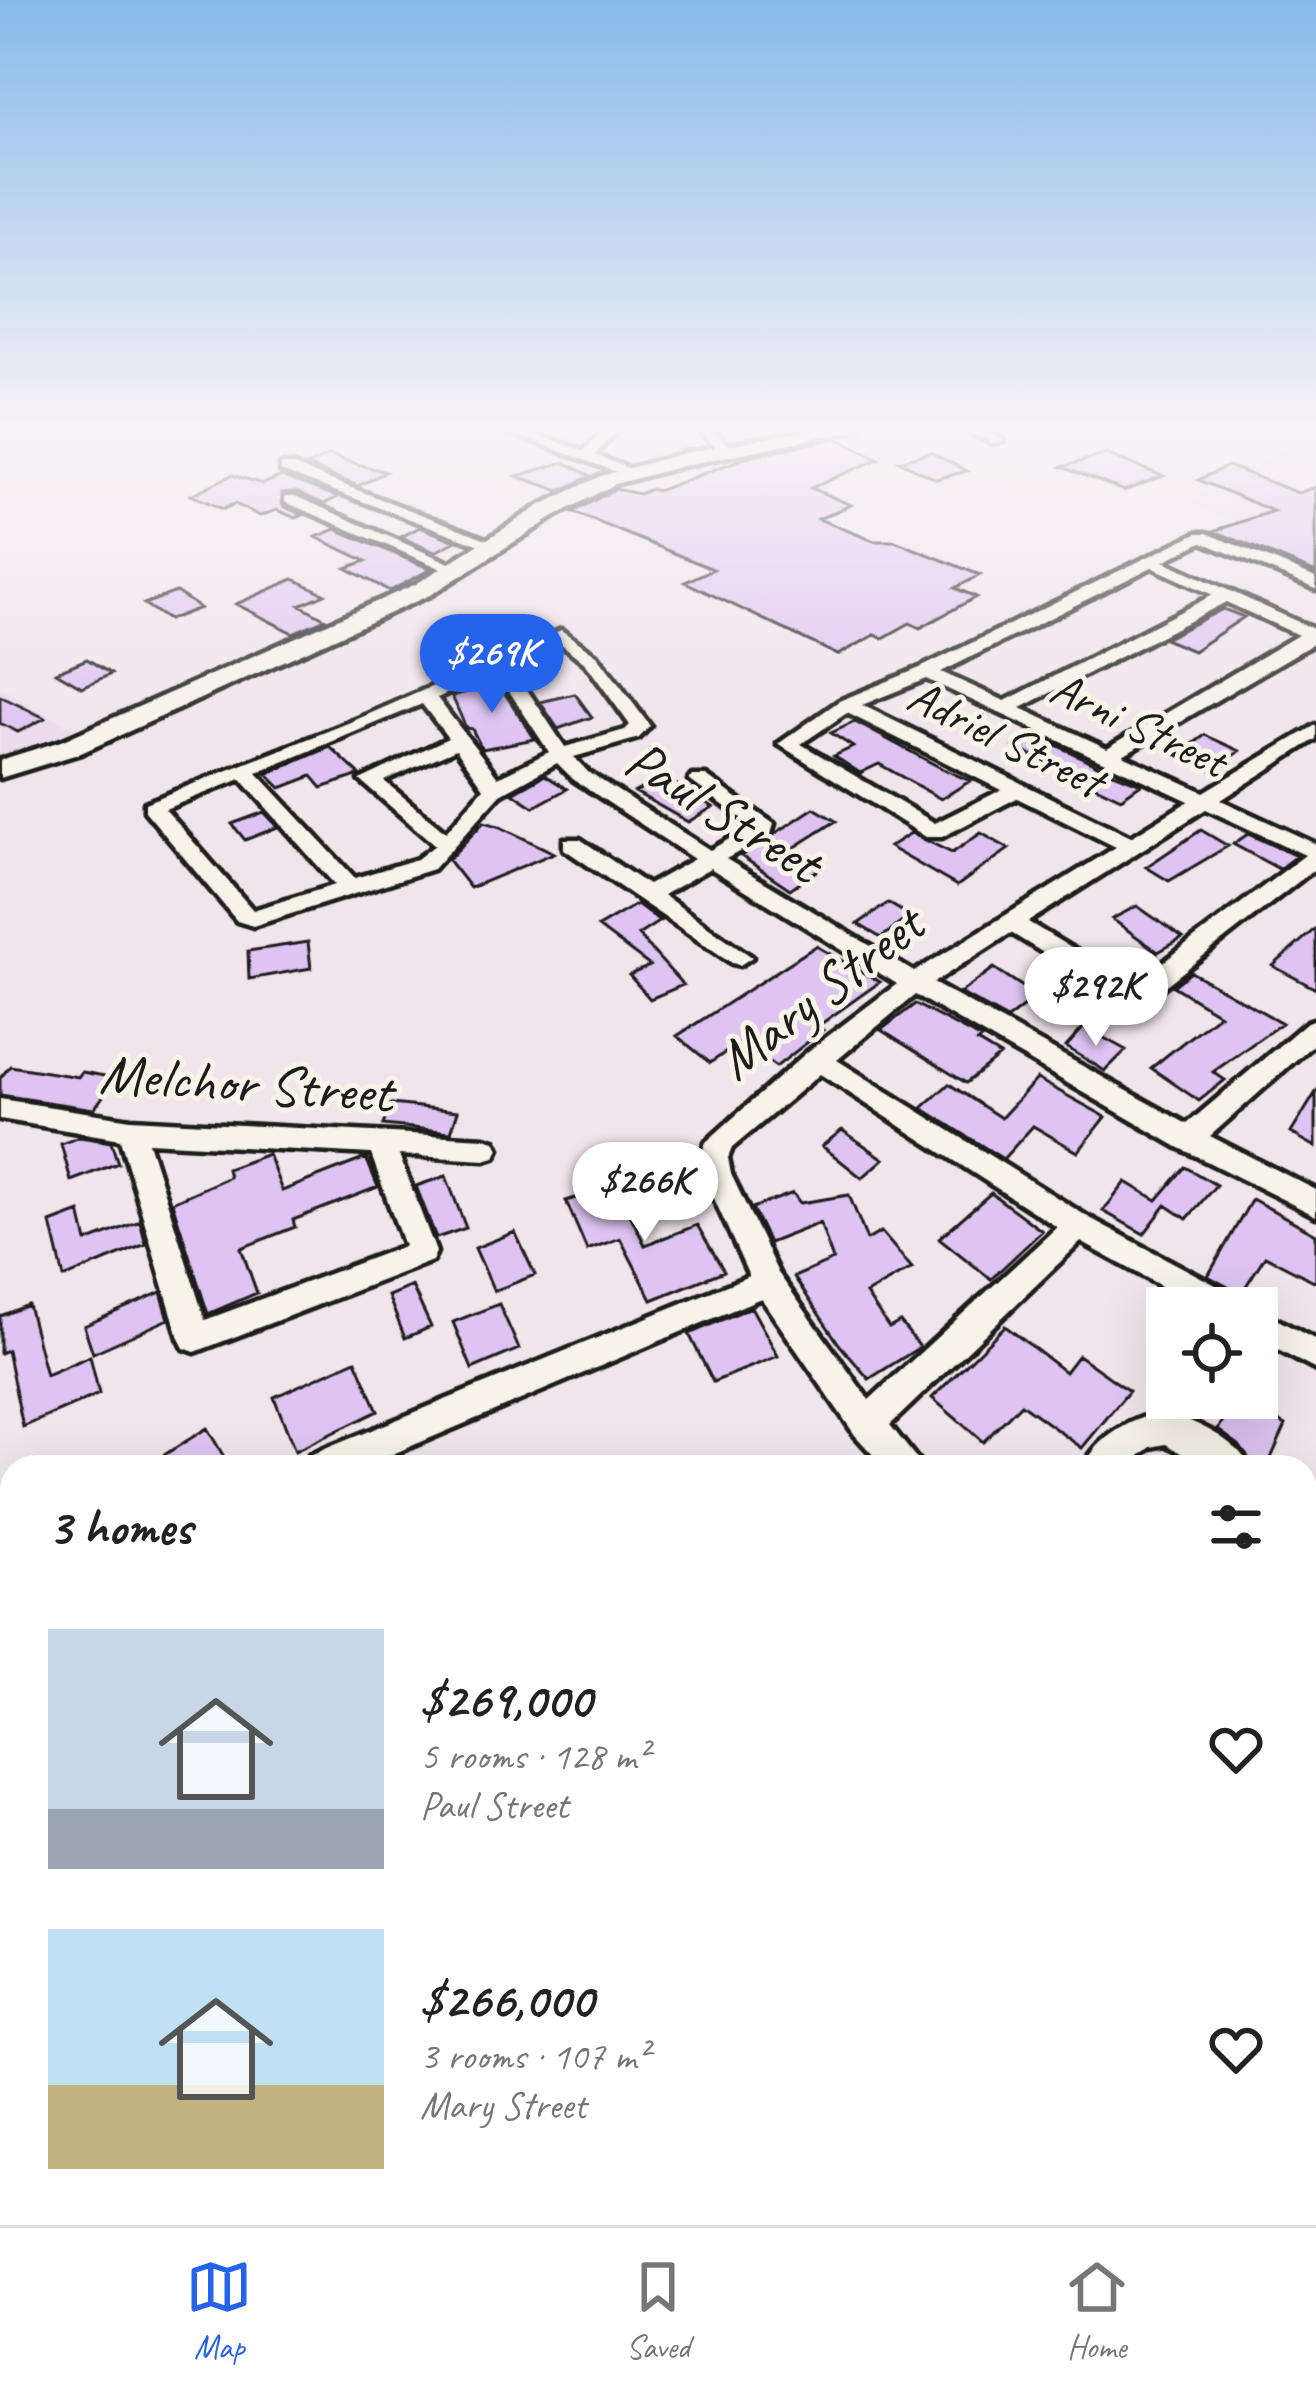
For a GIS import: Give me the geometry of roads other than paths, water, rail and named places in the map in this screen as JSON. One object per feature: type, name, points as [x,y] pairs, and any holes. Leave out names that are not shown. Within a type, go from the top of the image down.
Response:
[{"type":"main road","points":[[0,770],[112,729],[458,570],[516,533]]},
{"type":"street","points":[[370,533],[458,570]]},
{"type":"street","points":[[461,533],[497,546]]},
{"type":"street","points":[[1021,788],[934,832],[788,744],[846,705],[926,672],[1202,536],[1316,584]]},
{"type":"street","points":[[1152,561],[1313,636]]},
{"type":"street","points":[[1007,708],[1226,595]]},
{"type":"street","points":[[561,635],[592,660],[640,726],[632,734],[560,754],[495,788],[448,844],[424,864],[253,918],[245,916],[152,807],[361,725],[499,661],[561,635]]},
{"type":"street","points":[[1109,755],[1313,636]]},
{"type":"street","name":"Paul Street","points":[[499,661],[560,754],[581,776],[913,984],[1316,1204]]},
{"type":"street","name":"Arni Street","points":[[926,672],[1316,855]]},
{"type":"street","points":[[425,694],[495,788]]},
{"type":"street","name":"Adriel Street","points":[[846,705],[1129,845]]},
{"type":"street","name":"Mary Street","points":[[894,1455],[867,1424],[767,1282],[714,1158],[720,1142],[913,984],[1316,731]]},
{"type":"street","points":[[448,844],[370,780],[458,741]]},
{"type":"street","points":[[242,768],[350,887]]},
{"type":"street","points":[[648,894],[757,835],[763,824],[699,780]]},
{"type":"street","points":[[572,844],[740,957]]},
{"type":"street","points":[[1009,921],[1134,997],[1316,855]]},
{"type":"street","points":[[1188,1138],[1316,1028]]},
{"type":"street","points":[[816,1059],[1078,1226],[1190,1287]]},
{"type":"street","name":"Melchor Street","points":[[0,1109],[131,1130],[485,1149]]},
{"type":"street","points":[[131,1130],[195,1338],[421,1252],[381,1144]]},
{"type":"street","points":[[867,1424],[1078,1226]]},
{"type":"street","points":[[351,1455],[767,1282]]},
{"type":"street","points":[[1278,1335],[1316,1356]]},
{"type":"street","points":[[1114,1455],[1140,1430],[1174,1428],[1215,1455]]}]
